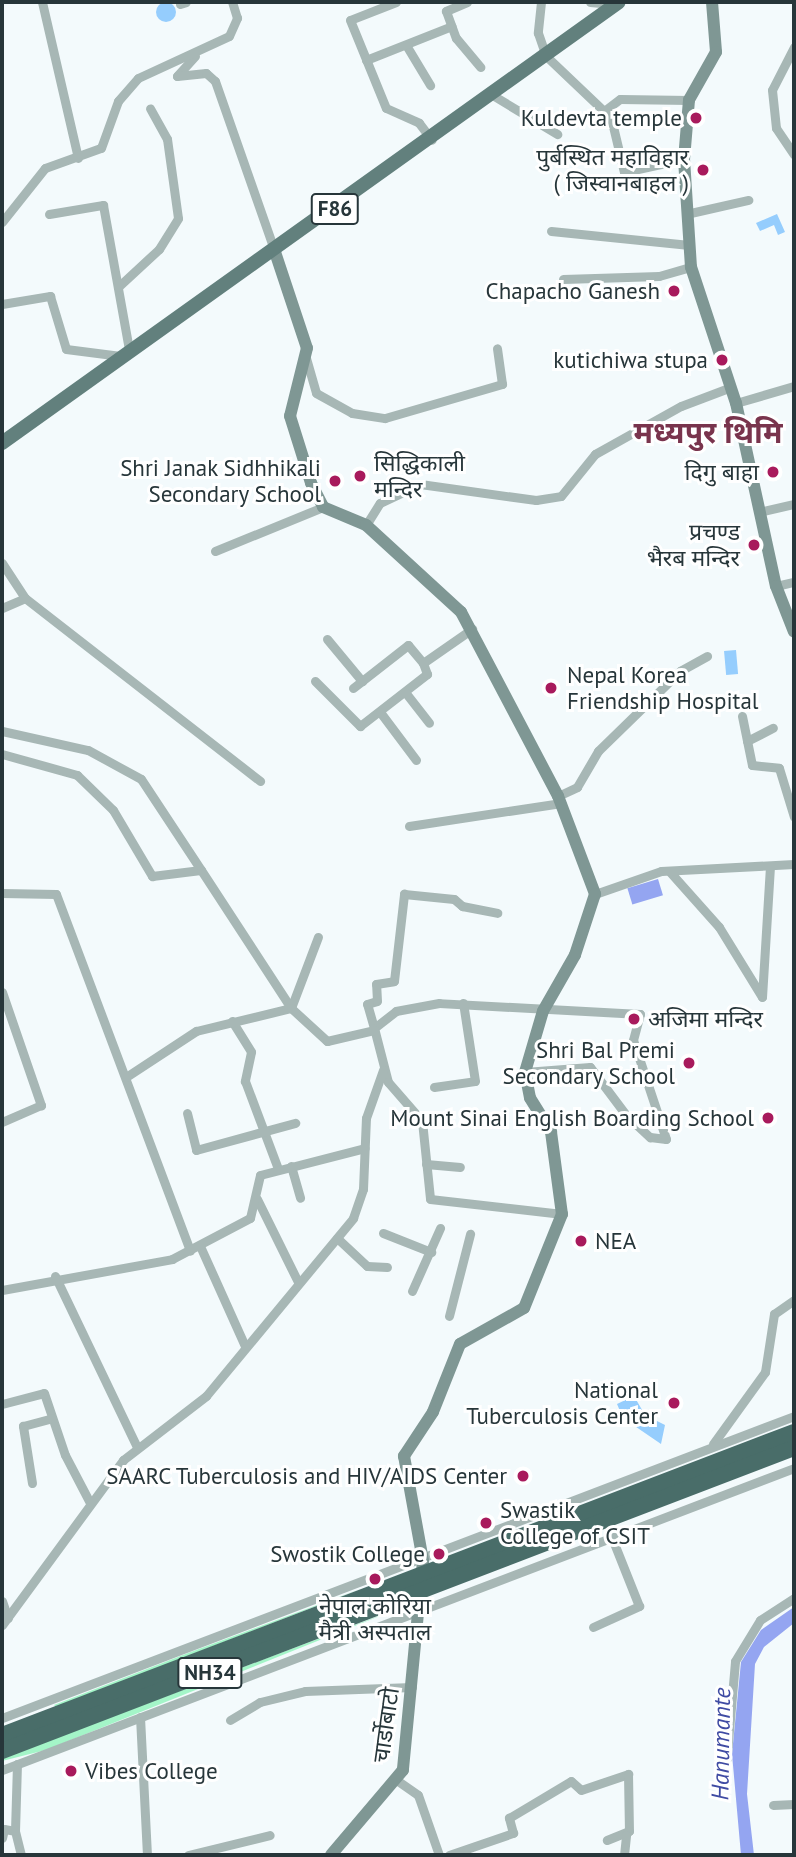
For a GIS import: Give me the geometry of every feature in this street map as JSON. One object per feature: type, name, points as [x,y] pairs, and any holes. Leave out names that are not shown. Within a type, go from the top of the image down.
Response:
[{"type":"highway","name":"NH34","points":[[2,1735],[422,1568],[794,1432]]},
{"type":"highway","name":"NH34","points":[[2,1751],[417,1603],[794,1448]]},
{"type":"main road","points":[[712,2],[716,52],[689,100],[684,159],[691,267],[736,403],[776,586],[794,632]]},
{"type":"main road","name":"F86","points":[[2,443],[125,353],[275,252],[494,96],[617,3]]},
{"type":"main road","points":[[275,252],[306,358],[291,426],[323,507],[366,525],[446,592],[472,629],[560,799],[595,894],[575,955],[543,1011],[525,1072],[530,1098],[551,1132],[562,1214]]},
{"type":"main road","name":"चार्डोबाटो","points":[[331,1855],[398,1781],[412,1687],[422,1568],[404,1456],[433,1412],[460,1344],[524,1308],[562,1214]]},
{"type":"street","points":[[42,2],[78,158]]},
{"type":"street","points":[[232,2],[234,28],[205,49],[177,76],[205,73],[215,81],[275,252]]},
{"type":"street","points":[[396,2],[350,20],[386,108],[419,123],[432,140]]},
{"type":"street","points":[[467,2],[446,11],[452,26],[480,67]]},
{"type":"street","points":[[541,2],[538,33],[546,56],[604,111],[624,172],[684,159]]},
{"type":"street","points":[[590,2],[617,3]]},
{"type":"street","points":[[366,60],[452,26]]},
{"type":"street","points":[[406,45],[430,85]]},
{"type":"street","points":[[794,47],[772,90],[776,128],[794,155]]},
{"type":"street","points":[[2,222],[37,174],[105,144],[118,101],[138,78],[205,49]]},
{"type":"street","points":[[494,96],[508,110],[557,134]]},
{"type":"street","points":[[604,111],[620,99],[689,100]]},
{"type":"street","points":[[118,288],[159,249],[178,218],[167,139],[150,108]]},
{"type":"street","points":[[686,214],[748,200]]},
{"type":"street","points":[[2,304],[50,296],[66,349],[125,353],[118,288],[103,205],[49,214]]},
{"type":"street","points":[[551,231],[689,245]]},
{"type":"street","points":[[563,279],[659,276],[691,267]]},
{"type":"street","points":[[306,358],[316,393],[352,413],[385,418],[502,384],[497,348]]},
{"type":"street","points":[[736,403],[794,386]]},
{"type":"street","points":[[366,525],[380,503],[420,484],[536,500],[561,496],[595,454],[681,406],[731,387]]},
{"type":"street","points":[[759,512],[794,504]]},
{"type":"street","points":[[215,551],[323,507]]},
{"type":"street","points":[[2,563],[25,598],[260,781]]},
{"type":"street","points":[[776,586],[794,582]]},
{"type":"street","points":[[2,608],[25,598]]},
{"type":"street","points":[[423,663],[472,629]]},
{"type":"street","points":[[327,639],[362,681]]},
{"type":"street","points":[[315,681],[360,726],[428,674],[423,663],[408,645],[353,688]]},
{"type":"street","points":[[409,826],[560,799],[577,787],[598,751],[680,671],[707,656]]},
{"type":"street","points":[[405,692],[429,723]]},
{"type":"street","points":[[380,712],[416,760]]},
{"type":"street","points":[[742,716],[755,768],[779,768],[794,817]]},
{"type":"street","points":[[747,741],[773,728]]},
{"type":"street","points":[[2,731],[88,750],[141,779],[291,1008],[327,1041],[374,1029],[396,1011],[463,1003],[543,1011],[639,1014],[634,1040],[666,1139],[650,1137],[626,1115],[590,1067],[525,1072]]},
{"type":"street","points":[[2,754],[77,775],[113,810],[152,877],[201,870]]},
{"type":"street","points":[[595,894],[639,875],[794,864]]},
{"type":"street","points":[[670,872],[719,927],[762,997],[770,867]]},
{"type":"street","points":[[2,893],[56,894],[190,1251]]},
{"type":"street","points":[[497,913],[462,906],[454,899],[404,894],[394,981],[376,984],[377,1001],[367,1004],[383,1070],[422,1121],[430,1199],[562,1214]]},
{"type":"street","points":[[291,1008],[318,937]]},
{"type":"street","points":[[2,992],[41,1105],[2,1122]]},
{"type":"street","points":[[434,1087],[475,1081],[463,1003]]},
{"type":"street","points":[[126,1077],[196,1031],[291,1008]]},
{"type":"street","points":[[232,1021],[251,1052],[245,1081],[278,1169]]},
{"type":"street","points":[[5,1622],[89,1501],[137,1447],[206,1396],[337,1238],[363,1189],[370,1102],[383,1070]]},
{"type":"street","points":[[187,1113],[196,1150],[266,1134],[296,1123]]},
{"type":"street","points":[[2,1290],[55,1276],[118,1274],[190,1251],[250,1218],[257,1199],[257,1178],[278,1169],[365,1148]]},
{"type":"street","points":[[426,1164],[460,1167]]},
{"type":"street","points":[[291,1166],[300,1198]]},
{"type":"street","points":[[257,1199],[298,1282]]},
{"type":"street","points":[[412,1291],[440,1228]]},
{"type":"street","points":[[383,1233],[431,1252]]},
{"type":"street","points":[[449,1316],[470,1234]]},
{"type":"street","points":[[337,1238],[367,1266],[387,1267]]},
{"type":"street","points":[[200,1246],[245,1346]]},
{"type":"street","points":[[55,1276],[137,1447]]},
{"type":"street","points":[[712,1446],[765,1372],[774,1314],[794,1300]]},
{"type":"street","points":[[2,1404],[44,1393],[52,1418],[89,1501]]},
{"type":"street","points":[[2,1718],[422,1568],[712,1446],[794,1416]]},
{"type":"street","points":[[32,1483],[23,1426],[52,1418]]},
{"type":"street","points":[[2,1770],[140,1717],[417,1603],[612,1538],[794,1468]]},
{"type":"street","points":[[593,1627],[639,1603],[612,1538]]},
{"type":"street","points":[[725,1776],[735,1661],[760,1620],[794,1598]]},
{"type":"street","points":[[2,1601],[5,1622]]},
{"type":"street","points":[[230,1720],[260,1702],[305,1691],[412,1687]]},
{"type":"street","points":[[140,1717],[146,1855]]},
{"type":"street","points":[[17,1764],[15,1831],[21,1855]]},
{"type":"street","points":[[449,1855],[513,1833],[509,1818],[570,1782],[581,1790],[625,1773],[632,1790],[624,1855]]},
{"type":"street","points":[[398,1781],[418,1795],[439,1855]]},
{"type":"street","points":[[773,1805],[794,1804]]},
{"type":"street","points":[[2,1838],[4,1829],[15,1831]]},
{"type":"street","points":[[188,1855],[270,1835]]},
{"type":"street","points":[[607,1840],[626,1835]]},
{"type":"green space","points":[[363,1588],[56,1707],[54,1705],[188,1653]]},
{"type":"green space","points":[[392,1611],[46,1750],[2,1761],[2,1758]]},
{"type":"water","points":[[658,879],[663,895],[632,905],[627,888]]},
{"type":"water","points":[[794,1607],[794,1623],[764,1647],[755,1664],[747,1794],[754,1855],[741,1855],[732,1754],[741,1662],[761,1630]]},
{"type":"building","points":[[162,2],[170,2],[176,12],[170,22],[162,22],[156,16],[156,8]]},
{"type":"building","points":[[777,214],[785,232],[778,235],[774,225],[760,231],[756,223]]},
{"type":"building","points":[[736,650],[738,674],[726,675],[724,651]]},
{"type":"building","points":[[634,1396],[645,1415],[665,1425],[661,1444],[623,1418],[617,1404]]},
{"type":"place","name":"Kuldevta temple","points":[[696,118]]},
{"type":"place","name":"पुर्बस्थित महाविहार ( जिस्वानबाहल )","points":[[703,170]]},
{"type":"place","name":"Chapacho Ganesh","points":[[674,291]]},
{"type":"place","name":"kutichiwa stupa","points":[[722,360]]},
{"type":"place","name":"दिगु बाहा","points":[[773,472]]},
{"type":"place","name":"सिद्धिकाली मन्दिर","points":[[360,476]]},
{"type":"place","name":"Shri Janak Sidhhikali Secondary School","points":[[335,481]]},
{"type":"place","name":"प्रचण्ड भैरब मन्दिर","points":[[754,545]]},
{"type":"place","name":"Nepal Korea Friendship Hospital","points":[[551,688]]},
{"type":"place","name":"अजिमा मन्दिर","points":[[634,1019]]},
{"type":"place","name":"Shri Bal Premi Secondary School","points":[[689,1063]]},
{"type":"place","name":"Mount Sinai English Boarding School","points":[[768,1118]]},
{"type":"place","name":"NEA","points":[[581,1241]]},
{"type":"place","name":"National Tuberculosis Center","points":[[674,1403]]},
{"type":"place","name":"SAARC Tuberculosis and HIV/AIDS Center","points":[[523,1476]]},
{"type":"place","name":"Swastik College of CSIT","points":[[486,1523]]},
{"type":"place","name":"Swostik College","points":[[439,1554]]},
{"type":"place","name":"नेपाल कोरिया मैत्री अस्पताल","points":[[375,1579]]},
{"type":"place","name":"Vibes College","points":[[71,1771]]},
{"type":"district","name":"मध्यपुर थिमि","points":[[708,432]]},
{"type":"water label","name":"Hanumante","points":[[721,1744]]}]
